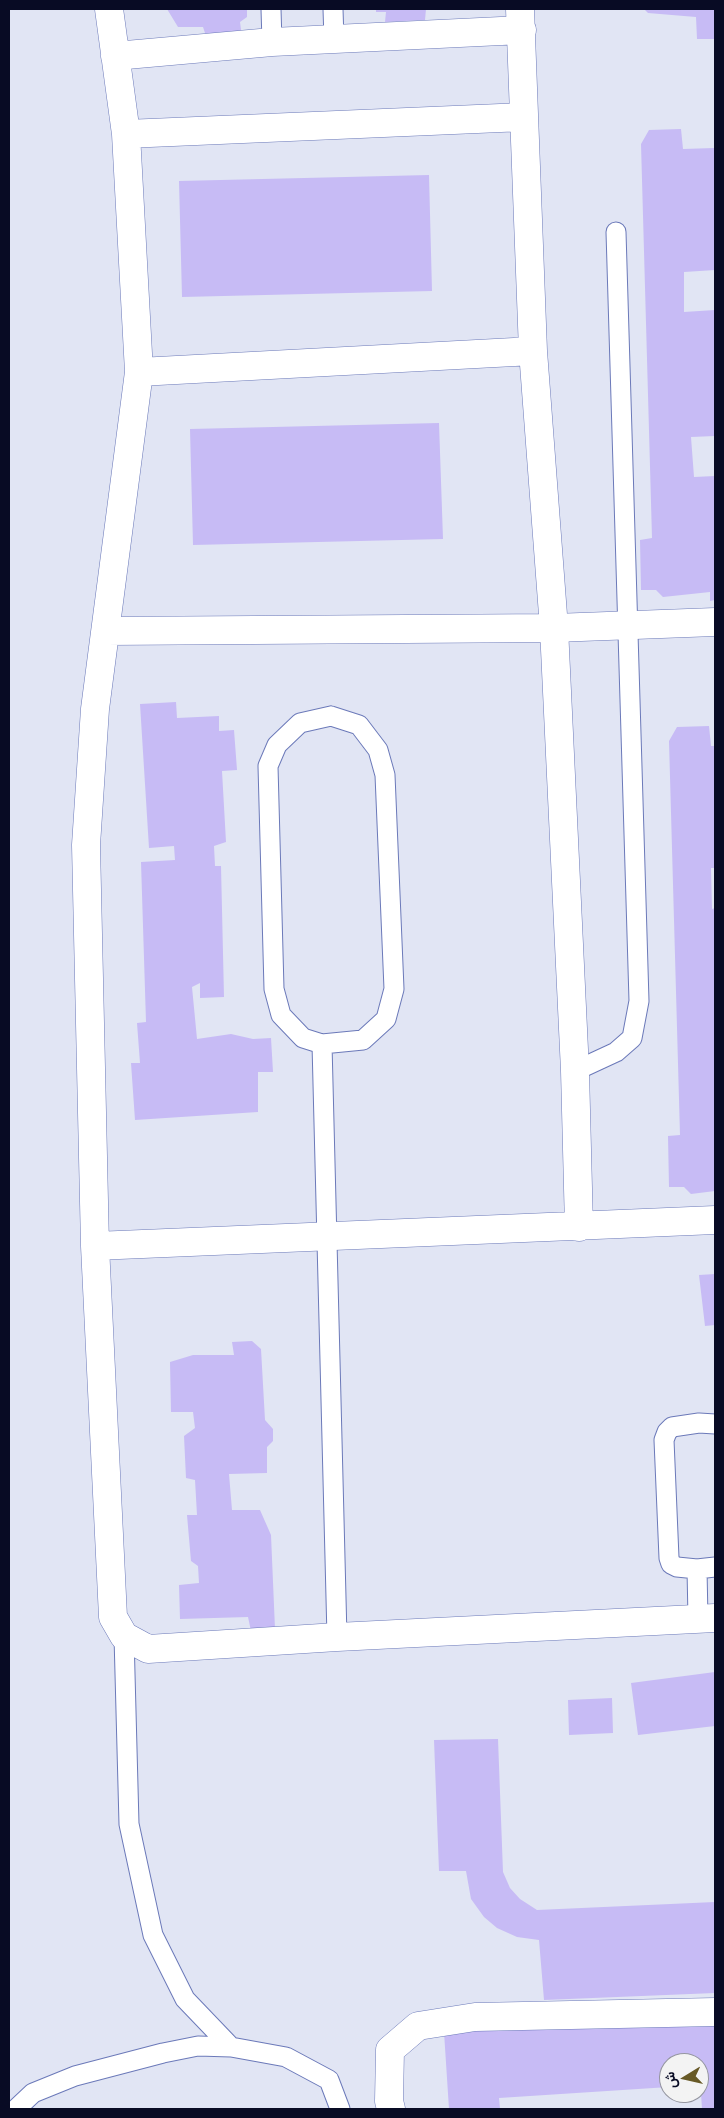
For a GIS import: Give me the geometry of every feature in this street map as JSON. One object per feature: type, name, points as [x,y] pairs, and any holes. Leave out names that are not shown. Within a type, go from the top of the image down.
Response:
[{"type":"street","points":[[109,9],[126,134],[139,372],[95,709],[86,845],[95,1246],[113,1617],[124,1636],[148,1649],[337,1637],[707,1618]]},
{"type":"street","points":[[115,56],[272,42],[334,40],[521,19],[533,351],[554,628],[575,1071],[579,1227]]},
{"type":"street","points":[[126,134],[524,117]]},
{"type":"street","points":[[139,372],[533,351]]},
{"type":"street","points":[[106,631],[554,628],[715,622]]},
{"type":"street","points":[[95,1246],[715,1220]]},
{"type":"street","points":[[391,2109],[388,2101],[390,2050],[418,2026],[475,2017],[715,2012]]},
{"type":"lane","points":[[271,9],[272,42]]},
{"type":"lane","points":[[333,9],[334,40]]},
{"type":"lane","points":[[575,1071],[616,1052],[632,1038],[639,1001],[616,232]]},
{"type":"lane","points":[[331,716],[359,725],[378,750],[386,775],[394,989],[386,1019],[362,1040],[322,1044],[303,1038],[281,1014],[274,989],[268,766],[278,745],[300,723],[331,716]]},
{"type":"lane","points":[[322,1044],[337,1637]]},
{"type":"lane","points":[[707,1618],[706,1568],[677,1567],[671,1564],[669,1558],[664,1440],[667,1432],[672,1427],[699,1423],[715,1424]]},
{"type":"lane","points":[[124,1636],[129,1824],[153,1935],[186,1999],[231,2047]]},
{"type":"lane","points":[[16,2109],[33,2093],[75,2076],[198,2046],[231,2047],[286,2057],[329,2080],[340,2109]]},
{"type":"building","points":[[167,9],[247,9],[247,17],[240,22],[242,38],[207,39],[203,27],[178,27]]},
{"type":"building","points":[[376,9],[426,9],[425,20],[385,22],[386,12],[376,12]]},
{"type":"building","points":[[644,9],[715,9],[715,39],[697,39],[696,17],[648,13]]},
{"type":"building","points":[[681,129],[683,149],[714,148],[715,150],[715,270],[684,272],[684,312],[715,310],[715,436],[691,437],[694,477],[715,476],[715,600],[710,601],[710,592],[663,597],[656,590],[641,590],[640,540],[652,538],[641,144],[649,130]]},
{"type":"building","points":[[429,175],[432,291],[182,297],[179,181]]},
{"type":"building","points":[[439,423],[443,539],[193,545],[190,429]]},
{"type":"building","points":[[176,702],[177,718],[219,716],[219,731],[234,730],[237,770],[222,771],[226,842],[214,846],[215,866],[221,866],[224,997],[200,998],[200,983],[192,987],[197,1039],[231,1034],[253,1039],[271,1038],[273,1072],[258,1072],[258,1112],[135,1120],[131,1063],[140,1063],[137,1023],[146,1022],[141,862],[175,860],[174,846],[149,848],[140,704]]},
{"type":"building","points":[[709,726],[711,746],[715,746],[715,868],[711,868],[712,909],[715,908],[715,1191],[691,1194],[684,1187],[669,1187],[668,1136],[680,1135],[669,741],[677,727]]},
{"type":"building","points":[[715,1274],[715,1325],[705,1326],[699,1275]]},
{"type":"building","points":[[252,1341],[261,1349],[265,1420],[273,1429],[273,1441],[267,1447],[267,1473],[229,1474],[232,1510],[260,1510],[271,1535],[275,1629],[251,1631],[248,1617],[180,1619],[179,1585],[199,1583],[198,1566],[191,1561],[187,1515],[197,1515],[195,1480],[186,1478],[184,1436],[195,1428],[193,1412],[171,1412],[170,1362],[193,1355],[234,1355],[232,1342]]},
{"type":"building","points":[[715,1672],[715,1726],[638,1735],[631,1683]]},
{"type":"building","points":[[612,1698],[613,1733],[569,1735],[568,1700]]},
{"type":"building","points":[[498,1739],[503,1872],[510,1888],[520,1899],[537,1910],[715,1902],[715,1993],[544,2000],[539,1940],[517,1937],[497,1928],[484,1917],[471,1899],[466,1871],[439,1871],[434,1740]]},
{"type":"building","points":[[715,2015],[715,2109],[702,2109],[702,2103],[709,2103],[709,2053],[659,2053],[659,2088],[499,2098],[500,2109],[449,2109],[444,2032]]}]
